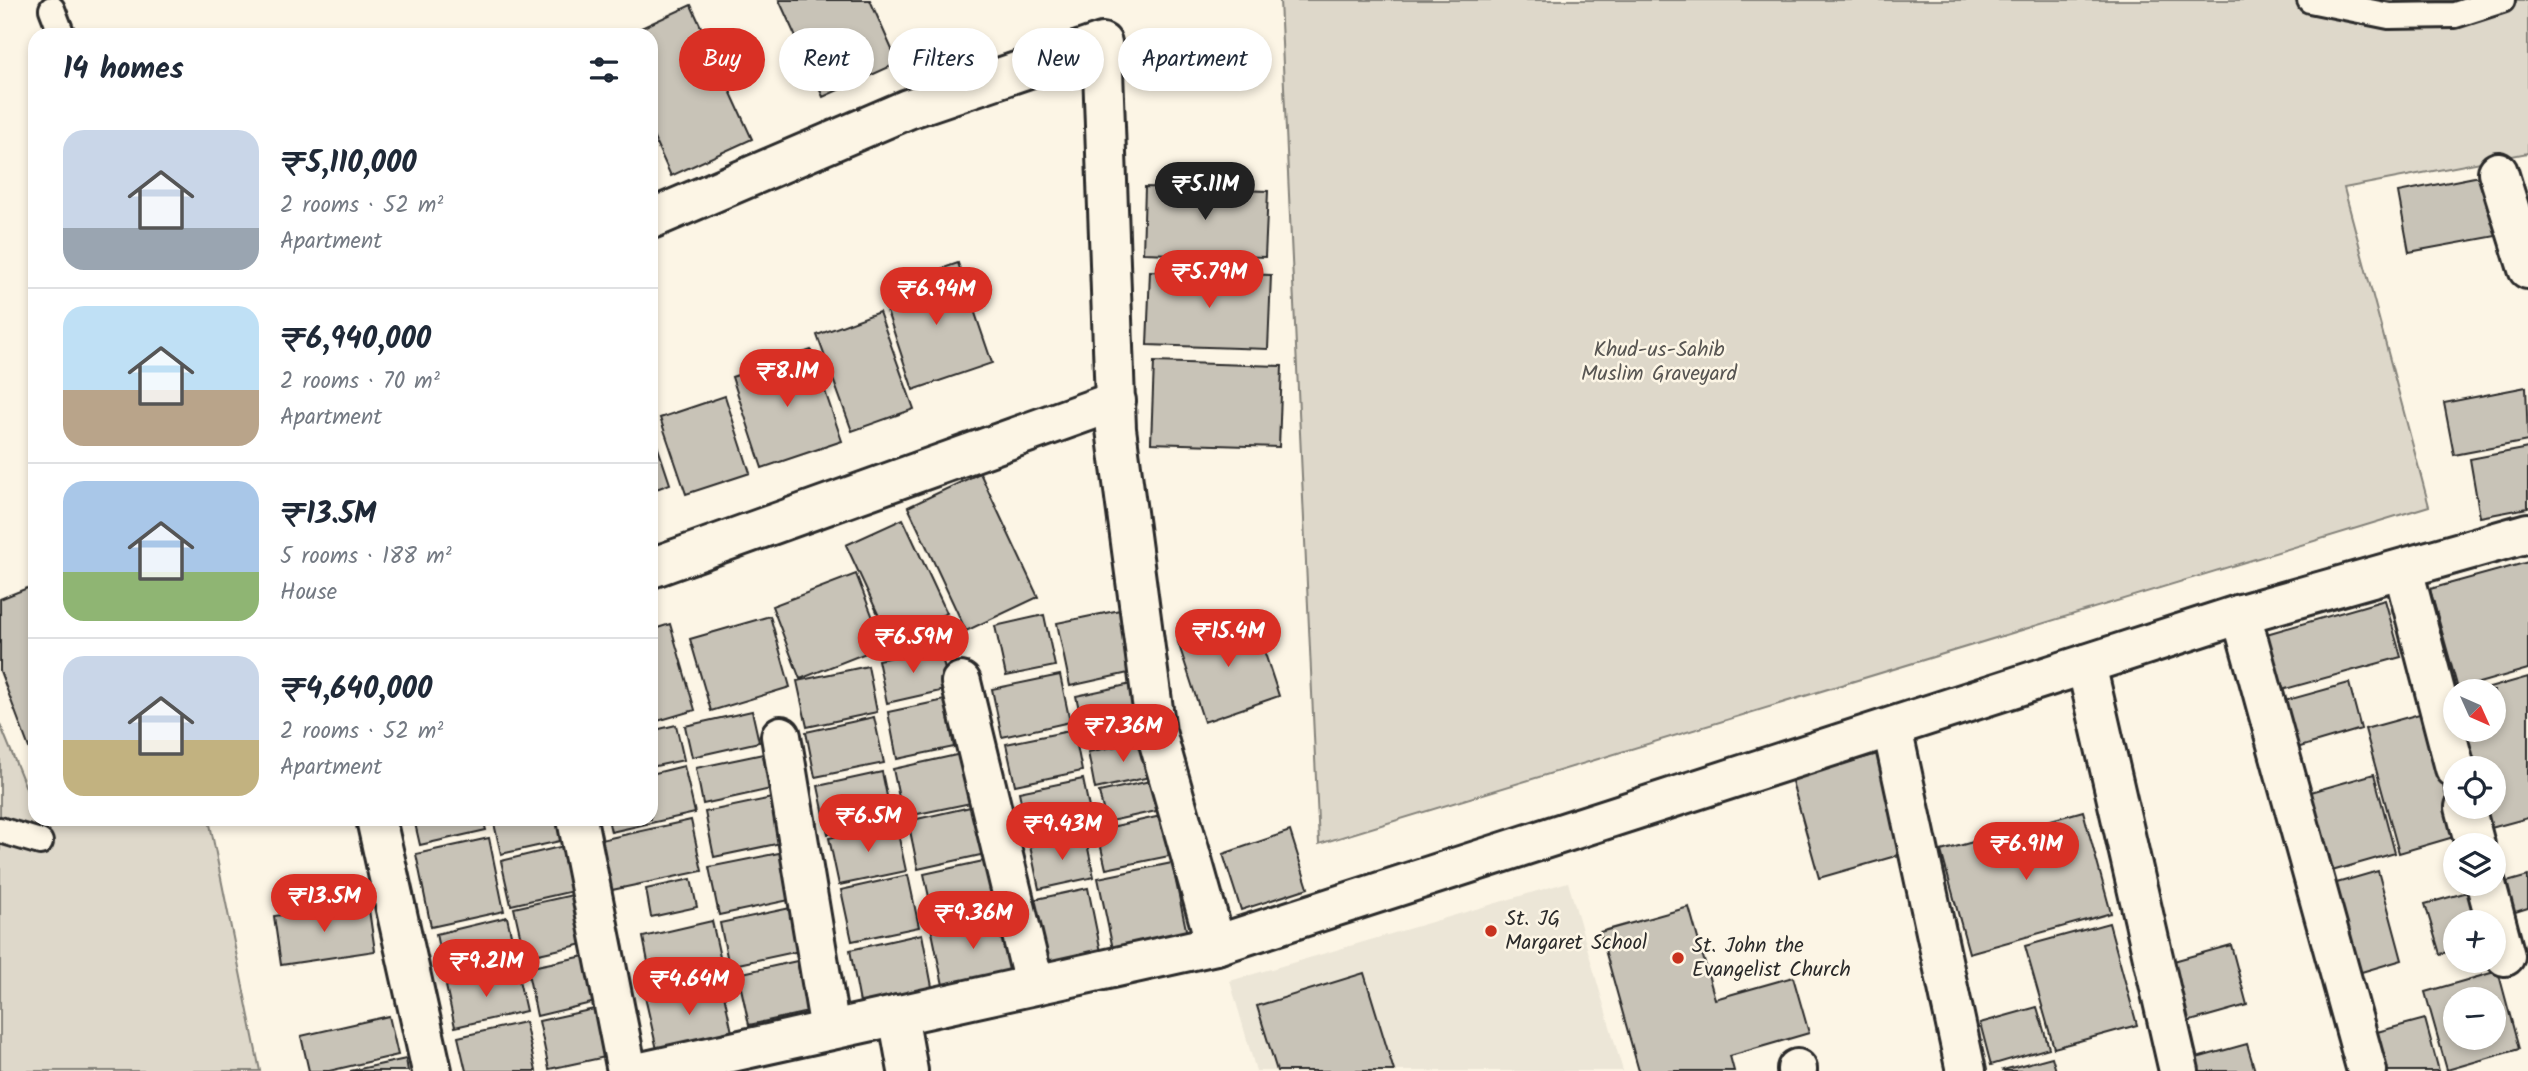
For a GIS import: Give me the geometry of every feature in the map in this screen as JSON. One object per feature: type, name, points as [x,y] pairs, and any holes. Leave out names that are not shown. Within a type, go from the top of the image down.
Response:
[{"type":"street","points":[[658,216],[908,109],[1102,43],[1116,429],[1156,732],[1216,944]]},
{"type":"street","points":[[2498,172],[2528,269]]},
{"type":"street","points":[[658,565],[1116,401]]},
{"type":"street","points":[[666,1069],[1216,944],[2241,614],[2528,533]]},
{"type":"street","points":[[2403,569],[2452,756]]},
{"type":"street","points":[[2241,614],[2367,1071]]},
{"type":"street","points":[[2086,664],[2179,1071]]},
{"type":"street","points":[[961,682],[1034,984]]},
{"type":"street","points":[[1892,728],[1966,1071]]},
{"type":"street","points":[[781,736],[830,1030]]},
{"type":"street","points":[[378,826],[432,1071]]},
{"type":"street","points":[[578,826],[627,1071]]},
{"type":"street","points":[[898,1015],[908,1071]]},
{"type":"lane","points":[[2310,0],[2389,16],[2455,15],[2502,0]]},
{"type":"lane","points":[[52,9],[59,28]]},
{"type":"lane","points":[[0,830],[40,842]]},
{"type":"shaded area","name":"St. JG Margaret School","points":[[1568,882],[1623,1071],[1256,1071],[1230,981]]},
{"type":"green space","name":"Khud-us-Sahib Muslim Graveyard","points":[[1280,0],[2528,0],[2528,153],[2344,188],[2429,506],[1319,844]]},
{"type":"green space","points":[[0,724],[28,793],[28,826],[210,826],[260,1071],[0,1071]]},
{"type":"building","points":[[779,0],[870,0],[888,40],[888,68],[874,74],[874,28],[792,28]]},
{"type":"building","points":[[691,5],[701,28],[679,28],[679,91],[730,91],[752,139],[671,176],[658,147],[658,28],[641,28]]},
{"type":"building","points":[[820,91],[836,91],[823,97]]},
{"type":"building","points":[[2485,175],[2496,236],[2409,252],[2398,192]]},
{"type":"building","points":[[1145,187],[1268,191],[1265,257],[1143,253]]},
{"type":"building","points":[[958,263],[992,363],[913,390],[880,290]]},
{"type":"building","points":[[1150,271],[1271,275],[1268,349],[1147,345]]},
{"type":"building","points":[[879,312],[914,409],[852,431],[817,335]]},
{"type":"building","points":[[811,350],[842,441],[762,468],[732,377]]},
{"type":"building","points":[[1154,362],[1282,366],[1279,447],[1151,443]]},
{"type":"building","points":[[2526,387],[2528,441],[2454,455],[2444,403]]},
{"type":"building","points":[[725,396],[750,473],[686,494],[660,418]]},
{"type":"building","points":[[658,448],[670,484],[658,488]]},
{"type":"building","points":[[2528,448],[2528,508],[2480,517],[2470,459]]},
{"type":"building","points":[[980,473],[1038,597],[966,631],[908,507]]},
{"type":"building","points":[[903,519],[947,613],[890,640],[846,545]]},
{"type":"building","points":[[2528,562],[2528,669],[2493,679],[2455,679],[2430,589]]},
{"type":"building","points":[[856,574],[884,646],[800,679],[772,606]]},
{"type":"building","points":[[28,588],[28,745],[0,671],[0,599]]},
{"type":"building","points":[[2385,600],[2401,657],[2278,691],[2263,635]]},
{"type":"building","points":[[1120,610],[1133,672],[1070,686],[1057,623]]},
{"type":"building","points":[[1044,615],[1055,666],[1006,676],[995,626]]},
{"type":"building","points":[[770,616],[790,687],[711,711],[690,639]]},
{"type":"building","points":[[1253,617],[1279,696],[1204,722],[1178,642]]},
{"type":"building","points":[[670,624],[695,710],[658,721],[658,628]]},
{"type":"building","points":[[940,647],[949,689],[887,703],[878,660]]},
{"type":"building","points":[[868,666],[877,712],[807,727],[797,681]]},
{"type":"building","points":[[1060,675],[1070,722],[1002,737],[992,689]]},
{"type":"building","points":[[2528,677],[2528,818],[2480,831],[2477,819],[2506,819],[2506,756],[2460,756],[2458,742],[2506,742],[2506,683]]},
{"type":"building","points":[[1136,683],[1146,732],[1087,745],[1076,696]]},
{"type":"building","points":[[2349,683],[2361,729],[2290,750],[2277,703]]},
{"type":"building","points":[[945,700],[954,747],[897,759],[888,712]]},
{"type":"building","points":[[752,711],[759,742],[692,757],[685,726]]},
{"type":"building","points":[[2423,713],[2443,785],[2443,819],[2452,819],[2456,833],[2443,833],[2443,840],[2399,853],[2365,729]]},
{"type":"building","points":[[874,717],[884,763],[815,777],[806,732]]},
{"type":"building","points":[[676,725],[684,760],[658,766],[658,729]]},
{"type":"building","points":[[1074,730],[1082,771],[1015,785],[1006,744]]},
{"type":"building","points":[[1151,739],[1159,775],[1095,789],[1088,752]]},
{"type":"building","points":[[768,753],[775,788],[703,804],[696,768]]},
{"type":"building","points":[[961,754],[971,803],[903,817],[893,769]]},
{"type":"building","points":[[1878,754],[1906,853],[1819,878],[1791,778]]},
{"type":"building","points":[[684,766],[695,813],[658,821],[658,772]]},
{"type":"building","points":[[882,772],[892,820],[828,834],[818,786]]},
{"type":"building","points":[[2374,774],[2395,853],[2318,875],[2297,796]]},
{"type":"building","points":[[1083,779],[1093,827],[1029,841],[1019,792]]},
{"type":"building","points":[[1155,780],[1161,810],[1106,822],[1099,792]]},
{"type":"building","points":[[772,798],[781,843],[714,857],[705,812]]},
{"type":"building","points":[[975,806],[985,854],[918,869],[908,821]]},
{"type":"building","points":[[2083,811],[2111,913],[1969,953],[1941,851]]},
{"type":"building","points":[[1161,816],[1169,856],[1106,869],[1097,830]]},
{"type":"building","points":[[691,820],[702,871],[612,890],[601,840]]},
{"type":"building","points":[[896,824],[906,871],[839,885],[829,838]]},
{"type":"building","points":[[416,826],[485,826],[486,830],[420,845]]},
{"type":"building","points":[[495,826],[566,826],[569,839],[501,854]]},
{"type":"building","points":[[610,826],[638,826],[611,832]]},
{"type":"building","points":[[1290,831],[1308,888],[1241,910],[1223,854]]},
{"type":"building","points":[[1085,834],[1094,877],[1039,889],[1030,846]]},
{"type":"building","points":[[489,838],[504,911],[431,927],[416,854]]},
{"type":"building","points":[[572,844],[582,889],[511,905],[501,861]]},
{"type":"building","points":[[784,852],[794,899],[719,915],[709,867]]},
{"type":"building","points":[[988,860],[998,906],[934,920],[924,874]]},
{"type":"building","points":[[1172,863],[1187,934],[1113,949],[1098,878]]},
{"type":"building","points":[[2378,871],[2402,960],[2348,976],[2323,887]]},
{"type":"building","points":[[908,875],[919,927],[852,941],[841,890]]},
{"type":"building","points":[[2528,876],[2528,908],[2509,914],[2504,896],[2506,896],[2506,882]]},
{"type":"building","points":[[691,879],[697,907],[651,917],[646,889]]},
{"type":"building","points":[[1088,888],[1101,952],[1046,963],[1032,900]]},
{"type":"building","points":[[577,894],[588,943],[525,957],[514,908]]},
{"type":"building","points":[[2454,896],[2484,896],[2488,910],[2443,910],[2443,953],[2440,954],[2425,904]]},
{"type":"building","points":[[368,903],[375,951],[281,965],[274,916]]},
{"type":"building","points":[[795,907],[804,950],[729,966],[720,923]]},
{"type":"building","points":[[1689,907],[1715,999],[1793,977],[1809,1033],[1730,1056],[1734,1071],[1639,1071],[1600,932]]},
{"type":"building","points":[[1001,912],[1014,975],[944,990],[931,927]]},
{"type":"building","points":[[507,917],[517,961],[445,978],[436,934]]},
{"type":"building","points":[[712,921],[722,966],[652,982],[643,937]]},
{"type":"building","points":[[2109,923],[2137,1025],[2054,1048],[2025,946]]},
{"type":"building","points":[[922,934],[933,992],[861,1008],[850,950]]},
{"type":"building","points":[[2231,945],[2247,1005],[2180,1024],[2163,964]]},
{"type":"building","points":[[594,954],[604,1000],[537,1016],[527,968]]},
{"type":"building","points":[[797,961],[808,1012],[749,1025],[738,974]]},
{"type":"building","points":[[517,971],[526,1011],[455,1027],[446,986]]},
{"type":"building","points":[[1364,973],[1394,1071],[1277,1071],[1257,1006]]},
{"type":"building","points":[[2491,973],[2499,973],[2502,987],[2443,987],[2443,1050],[2506,1050],[2506,1001],[2519,1049],[2447,1070],[2425,992]]},
{"type":"building","points":[[721,980],[733,1037],[658,1054],[645,997]]},
{"type":"building","points":[[2037,1007],[2049,1048],[1991,1065],[1980,1023]]},
{"type":"building","points":[[599,1008],[610,1056],[549,1069],[539,1021]]},
{"type":"building","points":[[389,1016],[398,1055],[329,1071],[309,1071],[301,1036]]},
{"type":"building","points":[[2425,1019],[2439,1071],[2376,1071],[2366,1035]]},
{"type":"building","points":[[525,1022],[536,1071],[466,1071],[458,1037]]},
{"type":"building","points":[[2247,1044],[2255,1071],[2196,1071],[2193,1059]]},
{"type":"building","points":[[2052,1057],[2056,1071],[2003,1070]]},
{"type":"building","points":[[406,1059],[408,1071],[350,1071]]},
{"type":"place","name":"St. JG Margaret School","points":[[1491,931]]},
{"type":"place","name":"St. John the Evangelist Church","points":[[1678,958]]}]
